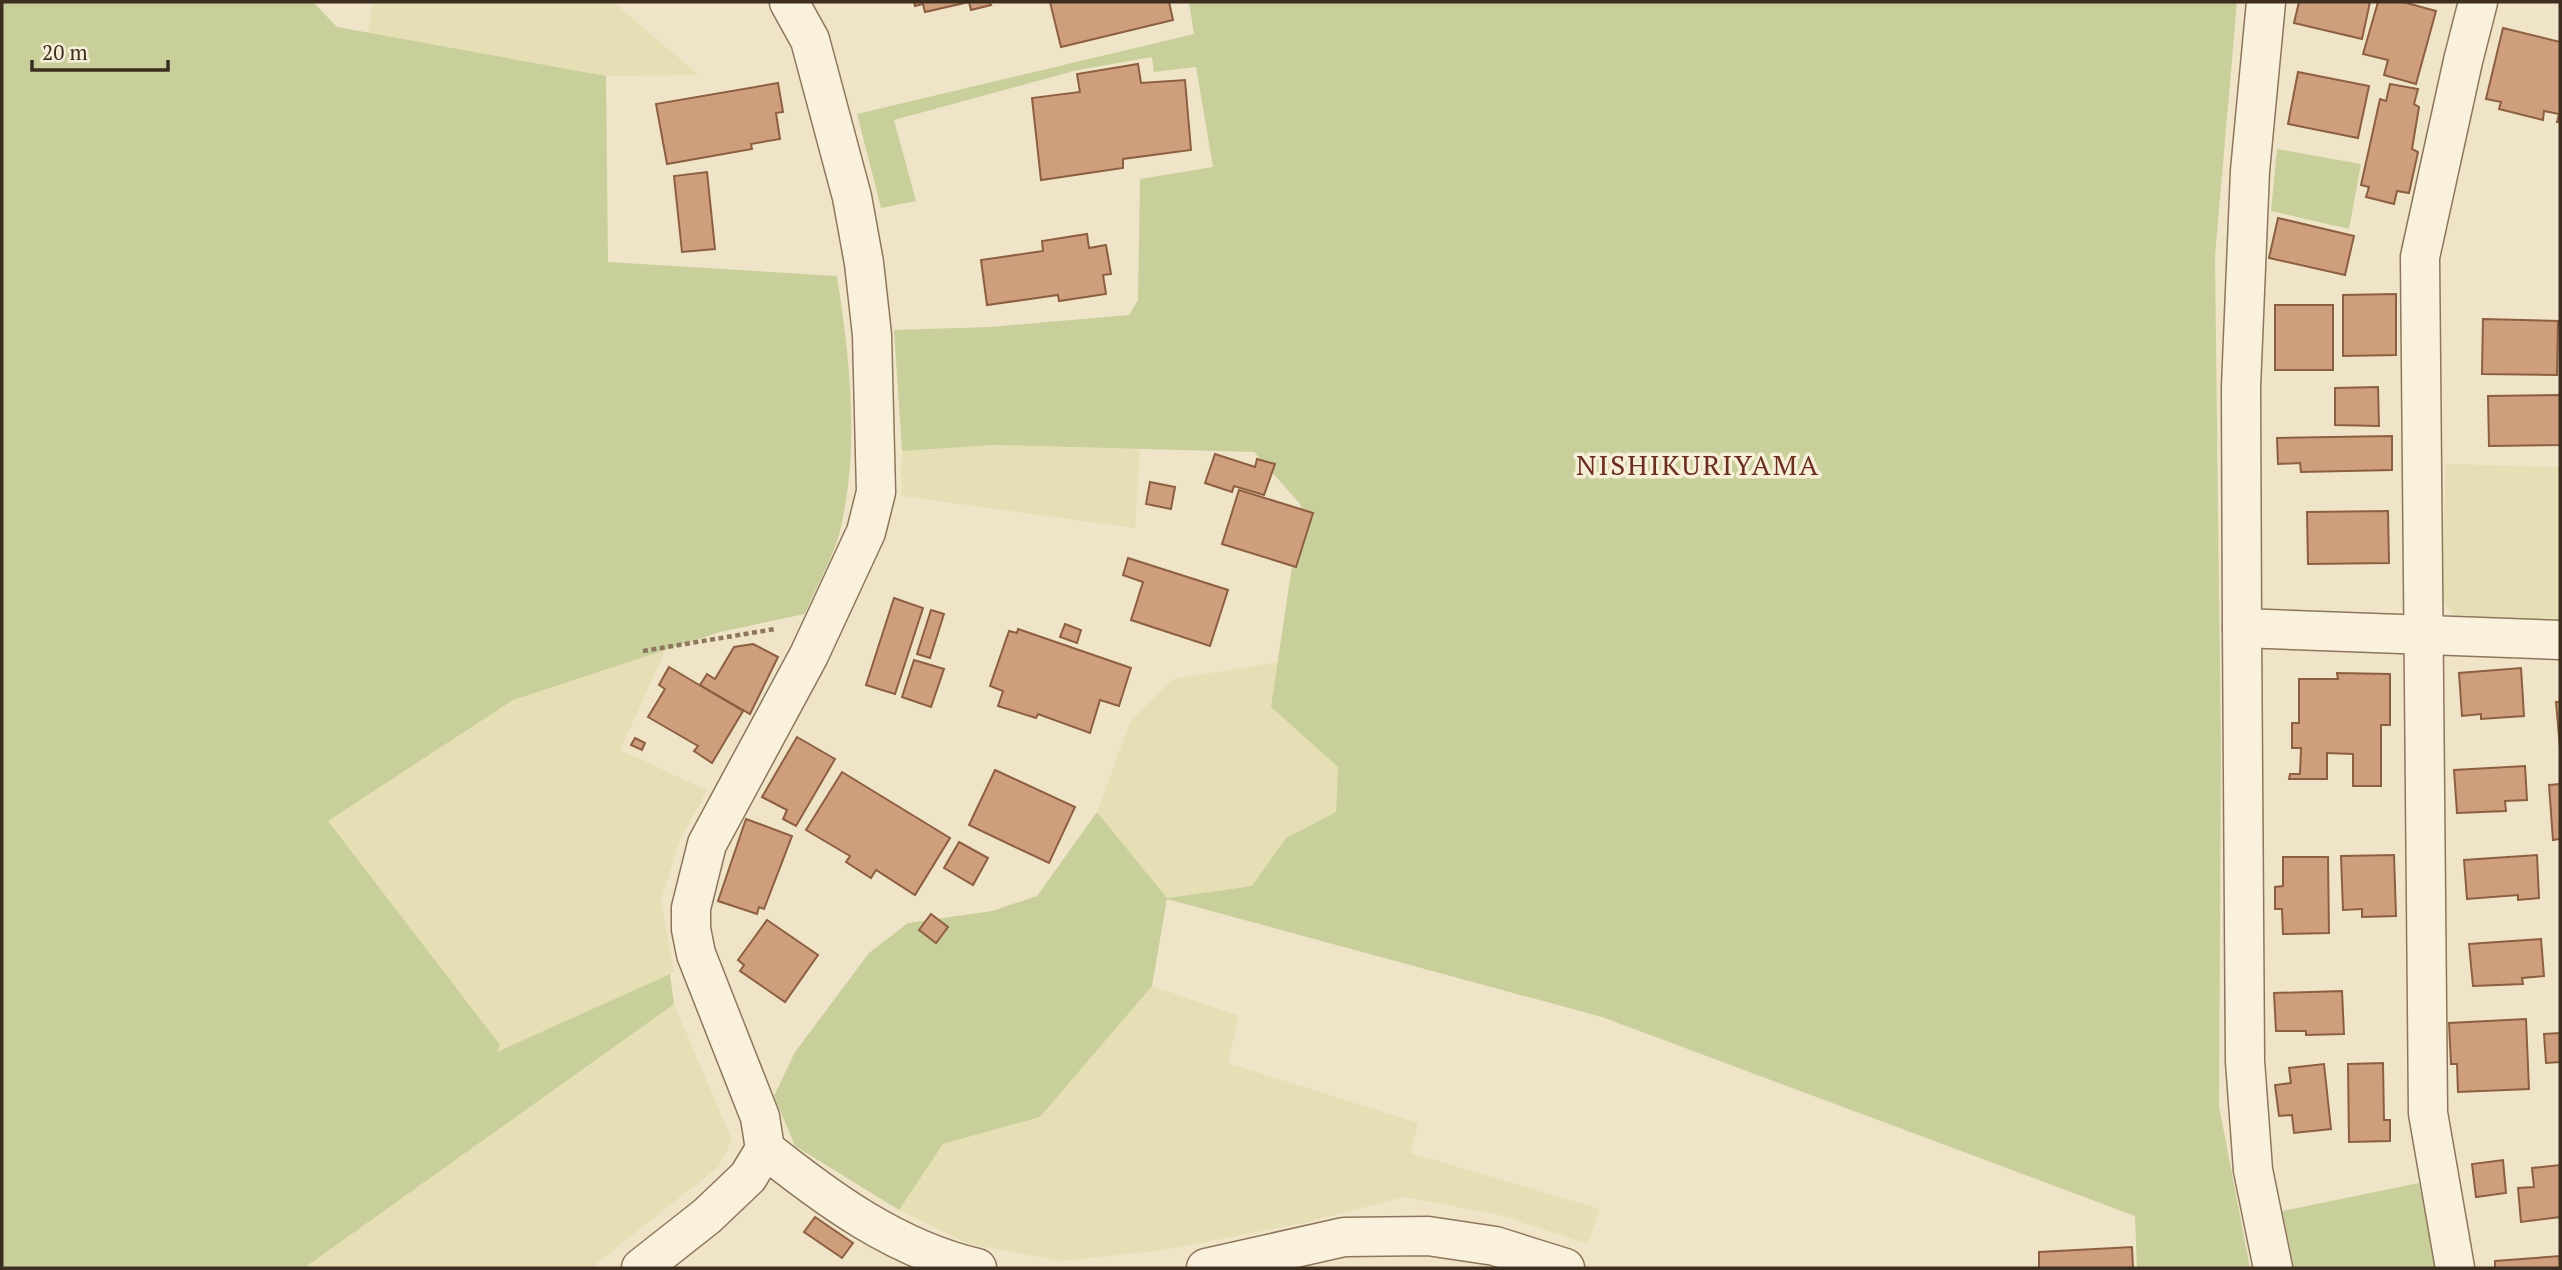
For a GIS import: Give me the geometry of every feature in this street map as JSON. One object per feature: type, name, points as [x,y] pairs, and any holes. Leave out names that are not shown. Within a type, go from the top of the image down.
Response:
[{"type":"street","points":[[641,1268],[707,1216],[748,1177],[765,1149],[760,1117],[696,954],[691,929],[691,908],[707,844],[824,621],[866,533],[876,492],[872,335],[852,197],[810,40],[789,2]]},
{"type":"street","points":[[2266,2],[2250,171],[2241,387],[2242,628],[2245,1061],[2253,1170],[2273,1268]]},
{"type":"street","points":[[2455,1268],[2428,1113],[2420,257],[2463,61],[2479,2]]},
{"type":"street","points":[[2242,628],[2560,640]]},
{"type":"street","points":[[765,1149],[808,1183],[868,1224],[947,1261],[977,1268]]},
{"type":"street","points":[[1206,1268],[1343,1237],[1428,1236],[1495,1246],[1565,1268]]},
{"type":"path","points":[[643,651],[824,621]]},
{"type":"shaded area","points":[[373,2],[613,2],[699,75],[606,76],[368,33]]},
{"type":"shaded area","points":[[993,445],[1140,449],[1135,528],[901,496],[902,451]]},
{"type":"shaded area","points":[[2446,464],[2560,467],[2560,620],[2458,620],[2441,600]]},
{"type":"shaded area","points":[[666,649],[620,750],[707,790],[680,840],[661,900],[674,972],[496,1053],[328,821],[513,700]]},
{"type":"shaded area","points":[[1278,662],[1271,707],[1338,767],[1336,812],[1286,838],[1252,886],[1167,898],[1097,812],[1130,722],[1173,679]]},
{"type":"shaded area","points":[[1152,986],[1239,1016],[1228,1063],[1418,1123],[1411,1153],[1600,1209],[1588,1244],[1496,1214],[1404,1197],[1307,1222],[1165,1250],[1060,1261],[966,1243],[899,1210],[943,1144],[1040,1117]]},
{"type":"shaded area","points":[[674,1004],[732,1140],[719,1166],[591,1268],[304,1268]]},
{"type":"green space","points":[[2,2],[313,2],[337,27],[606,76],[608,262],[837,276],[849,371],[850,467],[837,541],[805,614],[720,632],[513,700],[328,821],[500,1045],[497,1052],[670,974],[674,1004],[304,1268],[2,1268]]},
{"type":"green space","points":[[1189,2],[2237,2],[2215,256],[2221,755],[2219,1106],[2250,1268],[2137,1268],[2135,1216],[1602,1017],[1167,899],[1152,986],[1040,1117],[943,1144],[899,1210],[795,1146],[774,1096],[795,1052],[869,953],[908,923],[992,911],[1037,896],[1097,812],[1167,898],[1252,886],[1286,838],[1336,812],[1338,767],[1271,707],[1301,505],[1254,452],[993,445],[902,451],[894,330],[990,327],[1129,315],[1138,300],[1140,179],[1213,167],[1196,67],[1154,72],[1152,57],[1078,70],[894,120],[916,201],[881,208],[857,114],[1194,34]]},
{"type":"green space","points":[[2277,149],[2361,164],[2349,229],[2271,211]]},
{"type":"green space","points":[[2419,1183],[2437,1268],[2294,1268],[2282,1211]]},
{"type":"building","points":[[914,2],[969,2],[925,12],[923,4],[915,6]]},
{"type":"building","points":[[969,2],[989,2],[991,5],[971,10]]},
{"type":"building","points":[[1050,2],[1169,2],[1173,20],[1061,47]]},
{"type":"building","points":[[2299,2],[2370,2],[2362,39],[2294,23]]},
{"type":"building","points":[[2378,2],[2403,2],[2436,11],[2416,84],[2384,75],[2388,60],[2363,54]]},
{"type":"building","points":[[2503,28],[2560,42],[2560,122],[2557,122],[2559,114],[2544,111],[2543,120],[2499,109],[2501,102],[2486,99]]},
{"type":"building","points":[[1138,64],[1141,83],[1185,80],[1191,150],[1123,159],[1123,168],[1041,180],[1032,98],[1080,92],[1077,74]]},
{"type":"building","points":[[2298,72],[2369,86],[2358,138],[2288,124]]},
{"type":"building","points":[[778,83],[783,112],[776,113],[780,139],[751,144],[752,149],[667,164],[656,104]]},
{"type":"building","points":[[2390,84],[2418,89],[2414,104],[2419,107],[2412,149],[2418,152],[2409,193],[2397,191],[2394,204],[2366,197],[2369,187],[2361,185],[2380,99],[2386,101]]},
{"type":"building","points":[[707,172],[715,249],[682,252],[674,176]]},
{"type":"building","points":[[2278,218],[2354,236],[2345,275],[2269,258]]},
{"type":"building","points":[[1087,234],[1089,248],[1106,245],[1111,274],[1103,275],[1106,294],[1059,301],[1058,295],[987,305],[981,260],[1043,251],[1042,241]]},
{"type":"building","points":[[2396,294],[2396,355],[2343,356],[2343,295]]},
{"type":"building","points":[[2275,305],[2333,305],[2333,370],[2275,370]]},
{"type":"building","points":[[2483,319],[2558,321],[2557,375],[2482,374]]},
{"type":"building","points":[[2378,387],[2379,426],[2335,425],[2335,388]]},
{"type":"building","points":[[2560,395],[2560,445],[2489,446],[2488,396]]},
{"type":"building","points":[[2392,436],[2392,470],[2301,472],[2300,463],[2278,464],[2277,438]]},
{"type":"building","points":[[1215,454],[1255,467],[1257,459],[1275,464],[1264,495],[1234,486],[1232,492],[1205,483]]},
{"type":"building","points":[[1150,482],[1175,487],[1171,509],[1146,504]]},
{"type":"building","points":[[1239,490],[1313,513],[1296,567],[1222,544]]},
{"type":"building","points":[[2388,511],[2389,563],[2308,564],[2307,512]]},
{"type":"building","points":[[1128,558],[1228,590],[1210,646],[1131,620],[1143,582],[1123,575]]},
{"type":"building","points":[[894,598],[923,608],[895,694],[866,685]]},
{"type":"building","points":[[931,610],[944,614],[930,658],[917,654]]},
{"type":"building","points":[[1065,624],[1081,630],[1077,643],[1060,637]]},
{"type":"building","points":[[1018,629],[1131,668],[1119,706],[1100,700],[1090,733],[1038,714],[1036,718],[998,706],[1003,691],[990,686],[1009,631],[1017,633]]},
{"type":"building","points":[[753,644],[778,657],[750,714],[700,685],[707,674],[715,679],[734,647]]},
{"type":"building","points":[[914,660],[944,669],[931,707],[902,697]]},
{"type":"building","points":[[669,667],[743,711],[712,763],[694,751],[698,746],[648,717],[665,689],[659,685]]},
{"type":"building","points":[[2521,668],[2524,716],[2481,719],[2481,714],[2462,716],[2459,673]]},
{"type":"building","points":[[2337,673],[2390,674],[2390,725],[2381,725],[2381,786],[2353,786],[2353,754],[2327,753],[2327,779],[2289,779],[2290,774],[2300,774],[2301,748],[2292,748],[2292,723],[2299,723],[2299,679],[2338,679]]},
{"type":"building","points":[[2556,702],[2560,702],[2560,748]]},
{"type":"building","points":[[797,737],[835,759],[796,826],[783,819],[787,810],[762,797]]},
{"type":"building","points":[[635,738],[645,743],[642,750],[631,745]]},
{"type":"building","points":[[2525,766],[2527,800],[2505,801],[2506,811],[2457,813],[2454,770]]},
{"type":"building","points":[[995,770],[1075,807],[1049,863],[969,825]]},
{"type":"building","points":[[842,772],[950,838],[915,895],[876,870],[871,878],[846,862],[850,856],[806,830]]},
{"type":"building","points":[[2560,784],[2560,839],[2553,840],[2549,785]]},
{"type":"building","points":[[746,819],[792,836],[764,909],[759,907],[757,914],[718,901]]},
{"type":"building","points":[[959,842],[988,858],[973,885],[944,868]]},
{"type":"building","points":[[2394,855],[2396,916],[2362,917],[2362,909],[2343,910],[2341,856]]},
{"type":"building","points":[[2537,855],[2539,898],[2518,900],[2518,895],[2467,899],[2464,860]]},
{"type":"building","points":[[2283,857],[2328,857],[2329,933],[2283,934],[2282,909],[2275,909],[2275,887],[2283,886]]},
{"type":"building","points":[[931,914],[948,927],[936,943],[919,930]]},
{"type":"building","points":[[767,920],[818,955],[785,1002],[740,971],[744,965],[738,960]]},
{"type":"building","points":[[2541,939],[2544,976],[2522,978],[2523,984],[2473,986],[2469,944]]},
{"type":"building","points":[[2342,991],[2344,1034],[2306,1035],[2306,1031],[2276,1031],[2274,993]]},
{"type":"building","points":[[2526,1019],[2529,1089],[2458,1092],[2457,1064],[2451,1064],[2449,1023]]},
{"type":"building","points":[[2560,1033],[2560,1062],[2546,1063],[2544,1034]]},
{"type":"building","points":[[2383,1063],[2384,1120],[2390,1120],[2390,1141],[2349,1142],[2348,1064]]},
{"type":"building","points":[[2324,1064],[2331,1129],[2294,1133],[2292,1115],[2279,1116],[2275,1085],[2291,1083],[2289,1068]]},
{"type":"building","points":[[2503,1160],[2506,1193],[2476,1197],[2472,1164]]},
{"type":"building","points":[[2560,1165],[2560,1217],[2521,1222],[2518,1188],[2534,1187],[2532,1168]]},
{"type":"building","points":[[815,1217],[853,1243],[842,1258],[804,1232]]},
{"type":"building","points":[[2132,1247],[2133,1268],[2039,1268],[2039,1252]]},
{"type":"building","points":[[2560,1256],[2560,1268],[2495,1268],[2495,1261]]},
{"type":"district","name":"NISHIKURIYAMA","points":[[1698,464]]}]
